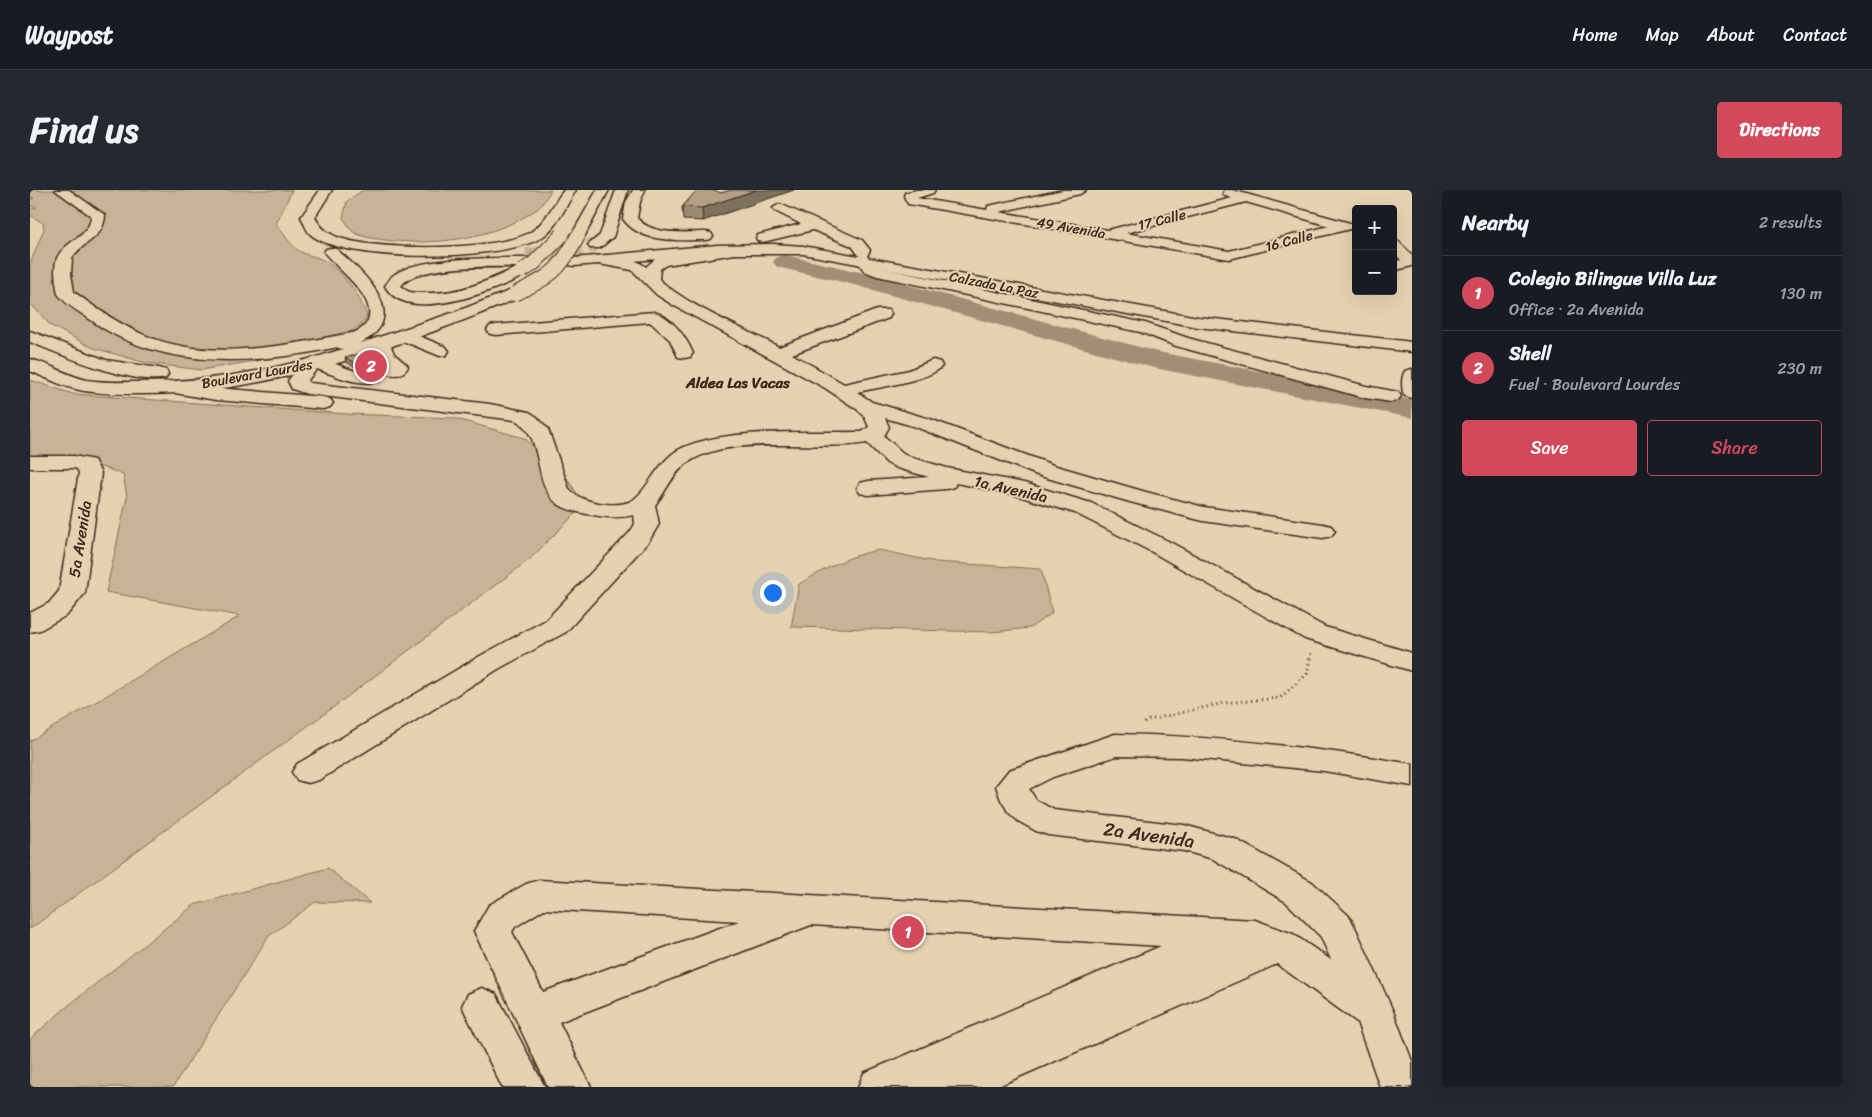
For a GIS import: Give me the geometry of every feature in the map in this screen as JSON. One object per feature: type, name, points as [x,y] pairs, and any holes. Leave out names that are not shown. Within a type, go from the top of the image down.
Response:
[{"type":"main road","points":[[61,190],[98,215],[95,231],[67,255],[64,273],[66,294],[124,332],[158,347],[220,356],[272,352],[358,337]]},
{"type":"main road","points":[[326,190],[310,212],[308,221],[321,234],[350,245],[410,251],[476,249],[511,244],[528,239],[542,230],[570,190]]},
{"type":"main road","name":"Boulevard Lourdes","points":[[30,365],[69,380],[94,387],[129,389],[176,388],[263,376],[313,364],[487,306],[507,294],[542,267],[560,248],[603,190]]},
{"type":"main road","points":[[382,342],[386,356],[374,369],[313,364],[297,381],[299,385],[306,388],[502,412],[530,420],[540,434],[556,486],[568,502],[605,510],[621,511],[643,504],[662,477],[681,456],[698,449],[741,441],[780,437],[838,439],[871,436],[879,427],[873,414],[865,406],[778,353],[663,292],[635,266],[596,252],[606,237],[622,190]]},
{"type":"main road","name":"Calzada La Paz","points":[[639,190],[633,202],[631,222],[661,234],[798,242],[863,257],[1198,322],[1412,348]]},
{"type":"main road","name":"49 Avenida","points":[[930,190],[910,196],[910,198],[913,201],[1234,255]]},
{"type":"main road","points":[[1032,190],[1051,196]]},
{"type":"main road","points":[[984,212],[1080,190]]},
{"type":"main road","points":[[1220,190],[1350,228]]},
{"type":"main road","name":"17 Calle","points":[[1106,234],[1247,198]]},
{"type":"main road","points":[[780,208],[816,226],[858,243],[863,250],[863,257],[869,268],[882,274],[1145,328],[1182,342],[1365,392],[1391,396]]},
{"type":"main road","name":"Boulevard Lourdes","points":[[570,220],[570,235]]},
{"type":"main road","points":[[651,280],[653,268],[661,262],[757,241],[774,234],[816,226]]},
{"type":"main road","name":"16 Calle","points":[[1234,255],[1350,228]]},
{"type":"main road","points":[[334,349],[369,331],[377,318],[376,306],[348,266],[326,250],[388,260],[527,262],[533,264],[570,235]]},
{"type":"main road","name":"Calzada La Paz","points":[[803,250],[781,245],[740,244],[576,259],[596,252],[757,241],[803,250],[863,257],[1213,317],[1412,340]]},
{"type":"main road","points":[[1397,248],[1408,260],[1408,263],[1397,266]]},
{"type":"main road","points":[[527,262],[483,289],[442,299],[412,298],[399,294],[393,286],[395,280],[405,274],[436,266],[527,262]]},
{"type":"main road","name":"Boulevard Lourdes","points":[[30,336],[101,364],[138,372],[184,375],[229,372],[289,361],[334,349],[507,294]]},
{"type":"main road","points":[[496,330],[654,317],[692,308]]},
{"type":"main road","points":[[778,353],[883,314]]},
{"type":"main road","points":[[654,317],[678,338],[684,353]]},
{"type":"main road","points":[[404,335],[440,351]]},
{"type":"main road","points":[[840,390],[915,374],[933,366]]},
{"type":"main road","points":[[1412,375],[1412,392]]},
{"type":"main road","points":[[176,388],[216,394],[336,404],[472,409]]},
{"type":"main road","points":[[865,406],[923,423],[1045,470],[1138,497],[1203,514],[1323,531]]},
{"type":"main road","name":"1a Avenida","points":[[871,436],[895,458],[905,463],[944,474],[1016,488],[1083,508],[1161,547],[1315,633],[1412,662]]},
{"type":"main road","name":"5a Avenida","points":[[30,462],[74,462],[86,465],[90,473],[72,593],[58,609],[30,624]]},
{"type":"main road","points":[[868,488],[970,479]]},
{"type":"main road","points":[[308,772],[490,662],[556,626],[640,536],[647,524],[643,504]]},
{"type":"main road","points":[[1115,745],[1182,746],[1324,760],[1412,775]]},
{"type":"main road","name":"2a Avenida","points":[[1115,745],[1020,778],[1012,786],[1015,800],[1030,812],[1048,822],[1184,838],[1223,848],[1299,892],[1336,927],[1373,1011],[1401,1087]]},
{"type":"main road","points":[[570,1087],[493,931],[502,916],[539,894],[1255,936],[1280,945],[1373,1011]]},
{"type":"main road","points":[[535,1013],[808,911]]},
{"type":"main road","points":[[879,1087],[1229,934]]},
{"type":"main road","points":[[949,1087],[1280,945]]},
{"type":"main road","points":[[482,1006],[524,1087]]},
{"type":"path","points":[[1115,745],[1148,720],[1224,704],[1280,698],[1306,674],[1315,633]]},
{"type":"shaded area","points":[[30,190],[292,190],[276,224],[299,251],[321,259],[343,276],[360,299],[367,316],[362,324],[352,331],[271,348],[266,359],[201,370],[146,363],[91,347],[50,325],[30,303],[30,264],[44,229],[43,223],[30,215],[30,210],[37,207],[30,206],[30,200],[34,198],[30,197]]},
{"type":"shaded area","points":[[363,190],[551,190],[537,209],[520,219],[483,234],[444,241],[404,242],[377,239],[352,231],[343,218],[347,201]]},
{"type":"shaded area","points":[[30,380],[73,394],[347,414],[453,418],[524,438],[564,473],[584,505],[530,559],[335,706],[30,929],[30,741],[240,616],[106,592],[127,497],[123,474],[95,465],[30,463]]},
{"type":"shaded area","points":[[879,550],[936,562],[1041,569],[1052,613],[1030,628],[992,632],[791,627],[799,584],[847,559]]},
{"type":"shaded area","points":[[328,868],[370,903],[315,902],[268,937],[173,1087],[30,1087],[30,1039],[63,1010],[194,905]]},
{"type":"building","points":[[697,190],[715,190],[720,193],[732,190],[756,190],[702,208],[682,207]]},
{"type":"building","points":[[368,351],[385,362],[383,366],[385,370],[382,371],[381,368],[376,366],[359,365],[345,358]]},
{"type":"waterway","points":[[785,262],[852,277],[1154,360],[1218,374],[1412,409]]},
{"type":"tunnel","points":[[526,255],[568,253],[595,245]]},
{"type":"place","name":"Shell","points":[[371,366]]},
{"type":"place","name":"Colegio Bilingue Villa Luz","points":[[908,932]]},
{"type":"district","name":"Aldea Las Vacas","points":[[738,383]]}]
